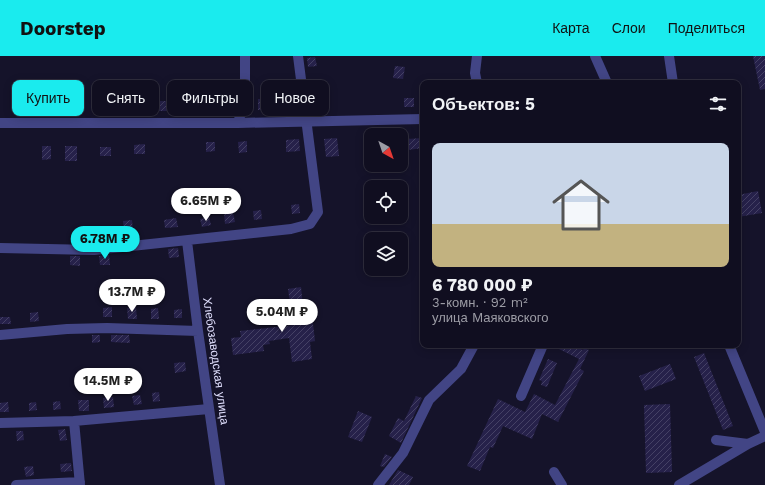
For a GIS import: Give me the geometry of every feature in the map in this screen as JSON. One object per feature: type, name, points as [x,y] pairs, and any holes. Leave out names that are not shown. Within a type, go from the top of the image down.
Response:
[{"type":"street","points":[[238,123],[245,98],[245,56]]},
{"type":"street","points":[[0,248],[94,250],[291,229],[310,224],[318,212],[298,56]]},
{"type":"street","points":[[476,80],[475,73],[477,56]]},
{"type":"street","points":[[595,56],[606,80]]},
{"type":"street","points":[[669,56],[673,80]]},
{"type":"street","points":[[0,123],[238,123],[420,119]]},
{"type":"street","name":"Хлебозаводская улица","points":[[188,241],[198,331],[220,485]]},
{"type":"street","points":[[0,335],[66,329],[107,328],[198,331]]},
{"type":"street","points":[[378,485],[403,452],[429,400],[461,370],[472,348]]},
{"type":"street","points":[[521,396],[542,348]]},
{"type":"street","points":[[730,348],[765,432]]},
{"type":"street","points":[[0,423],[74,421],[209,409]]},
{"type":"street","points":[[16,485],[80,484],[74,421]]},
{"type":"street","points":[[680,485],[748,444],[765,436]]},
{"type":"street","points":[[716,440],[748,444]]},
{"type":"street","points":[[554,472],[562,485]]},
{"type":"building","points":[[753,56],[765,56],[765,89],[760,90]]},
{"type":"building","points":[[315,57],[317,66],[308,67],[307,58]]},
{"type":"building","points":[[395,66],[405,67],[403,79],[393,78]]},
{"type":"building","points":[[404,98],[414,98],[414,107],[404,107]]},
{"type":"building","points":[[258,99],[261,99],[261,110],[258,110]]},
{"type":"building","points":[[159,101],[167,101],[167,111],[159,111]]},
{"type":"building","points":[[337,138],[339,156],[326,157],[324,139]]},
{"type":"building","points":[[420,138],[420,148],[408,150],[408,139]]},
{"type":"building","points":[[299,139],[300,151],[286,152],[286,140]]},
{"type":"building","points":[[247,141],[247,152],[239,153],[238,142]]},
{"type":"building","points":[[206,142],[215,142],[215,151],[206,152]]},
{"type":"building","points":[[145,144],[145,154],[134,154],[134,145]]},
{"type":"building","points":[[42,146],[51,146],[51,159],[42,160]]},
{"type":"building","points":[[65,146],[77,146],[77,161],[65,161]]},
{"type":"building","points":[[100,147],[111,147],[111,156],[100,156]]},
{"type":"building","points":[[758,191],[762,213],[741,216],[741,194]]},
{"type":"building","points":[[299,204],[300,213],[292,214],[291,205]]},
{"type":"building","points":[[261,210],[262,219],[254,220],[253,211]]},
{"type":"building","points":[[233,212],[235,222],[225,224],[224,213]]},
{"type":"building","points":[[209,217],[211,225],[202,227],[200,219]]},
{"type":"building","points":[[176,218],[178,227],[165,228],[164,220]]},
{"type":"building","points":[[132,220],[133,232],[124,233],[123,221]]},
{"type":"building","points":[[85,228],[94,229],[93,235],[85,235]]},
{"type":"building","points":[[178,248],[179,257],[169,258],[168,249]]},
{"type":"building","points":[[109,255],[110,265],[100,265],[99,256]]},
{"type":"building","points":[[70,256],[80,256],[80,266],[70,265]]},
{"type":"building","points":[[301,287],[304,316],[312,315],[315,341],[310,342],[312,359],[292,362],[289,338],[269,341],[270,344],[263,345],[264,351],[233,355],[231,338],[241,337],[240,331],[293,325],[288,289]]},
{"type":"building","points":[[112,307],[112,317],[103,317],[103,308]]},
{"type":"building","points":[[136,307],[137,319],[128,319],[127,308]]},
{"type":"building","points":[[158,308],[159,319],[151,319],[151,309]]},
{"type":"building","points":[[182,309],[182,318],[174,318],[174,310]]},
{"type":"building","points":[[38,312],[39,321],[30,322],[30,313]]},
{"type":"building","points":[[0,317],[10,317],[11,324],[0,324]]},
{"type":"building","points":[[92,335],[100,335],[100,342],[92,343]]},
{"type":"building","points":[[111,335],[129,335],[130,343],[111,342]]},
{"type":"building","points":[[557,348],[579,348],[583,350],[584,348],[589,350],[580,369],[584,371],[558,422],[542,414],[532,439],[503,426],[493,448],[490,447],[480,471],[467,466],[498,399],[525,412],[534,394],[555,405],[579,359]]},
{"type":"building","points":[[704,353],[733,426],[723,430],[694,357]]},
{"type":"building","points":[[548,359],[557,363],[547,387],[541,385],[542,381],[539,380]]},
{"type":"building","points":[[185,362],[186,371],[175,373],[174,363]]},
{"type":"building","points":[[670,364],[676,379],[645,391],[639,376]]},
{"type":"building","points":[[159,392],[160,401],[153,402],[152,393]]},
{"type":"building","points":[[140,395],[142,404],[134,405],[132,396]]},
{"type":"building","points":[[416,396],[422,398],[401,443],[389,436],[398,418],[404,421]]},
{"type":"building","points":[[113,397],[114,407],[104,408],[103,398]]},
{"type":"building","points":[[78,400],[89,400],[89,411],[79,411]]},
{"type":"building","points":[[60,401],[61,409],[53,410],[53,402]]},
{"type":"building","points":[[8,402],[9,412],[0,412],[0,403]]},
{"type":"building","points":[[36,402],[37,410],[29,411],[29,403]]},
{"type":"building","points":[[670,404],[672,472],[646,473],[644,405]]},
{"type":"building","points":[[358,411],[372,417],[362,442],[348,437]]},
{"type":"building","points":[[65,429],[67,440],[60,441],[58,430]]},
{"type":"building","points":[[16,431],[23,431],[24,440],[17,441]]},
{"type":"building","points":[[385,454],[392,457],[384,467],[380,466]]},
{"type":"building","points":[[71,463],[72,471],[61,472],[60,464]]},
{"type":"building","points":[[33,466],[34,475],[26,477],[24,467]]},
{"type":"building","points":[[398,470],[413,477],[409,485],[389,485]]}]
